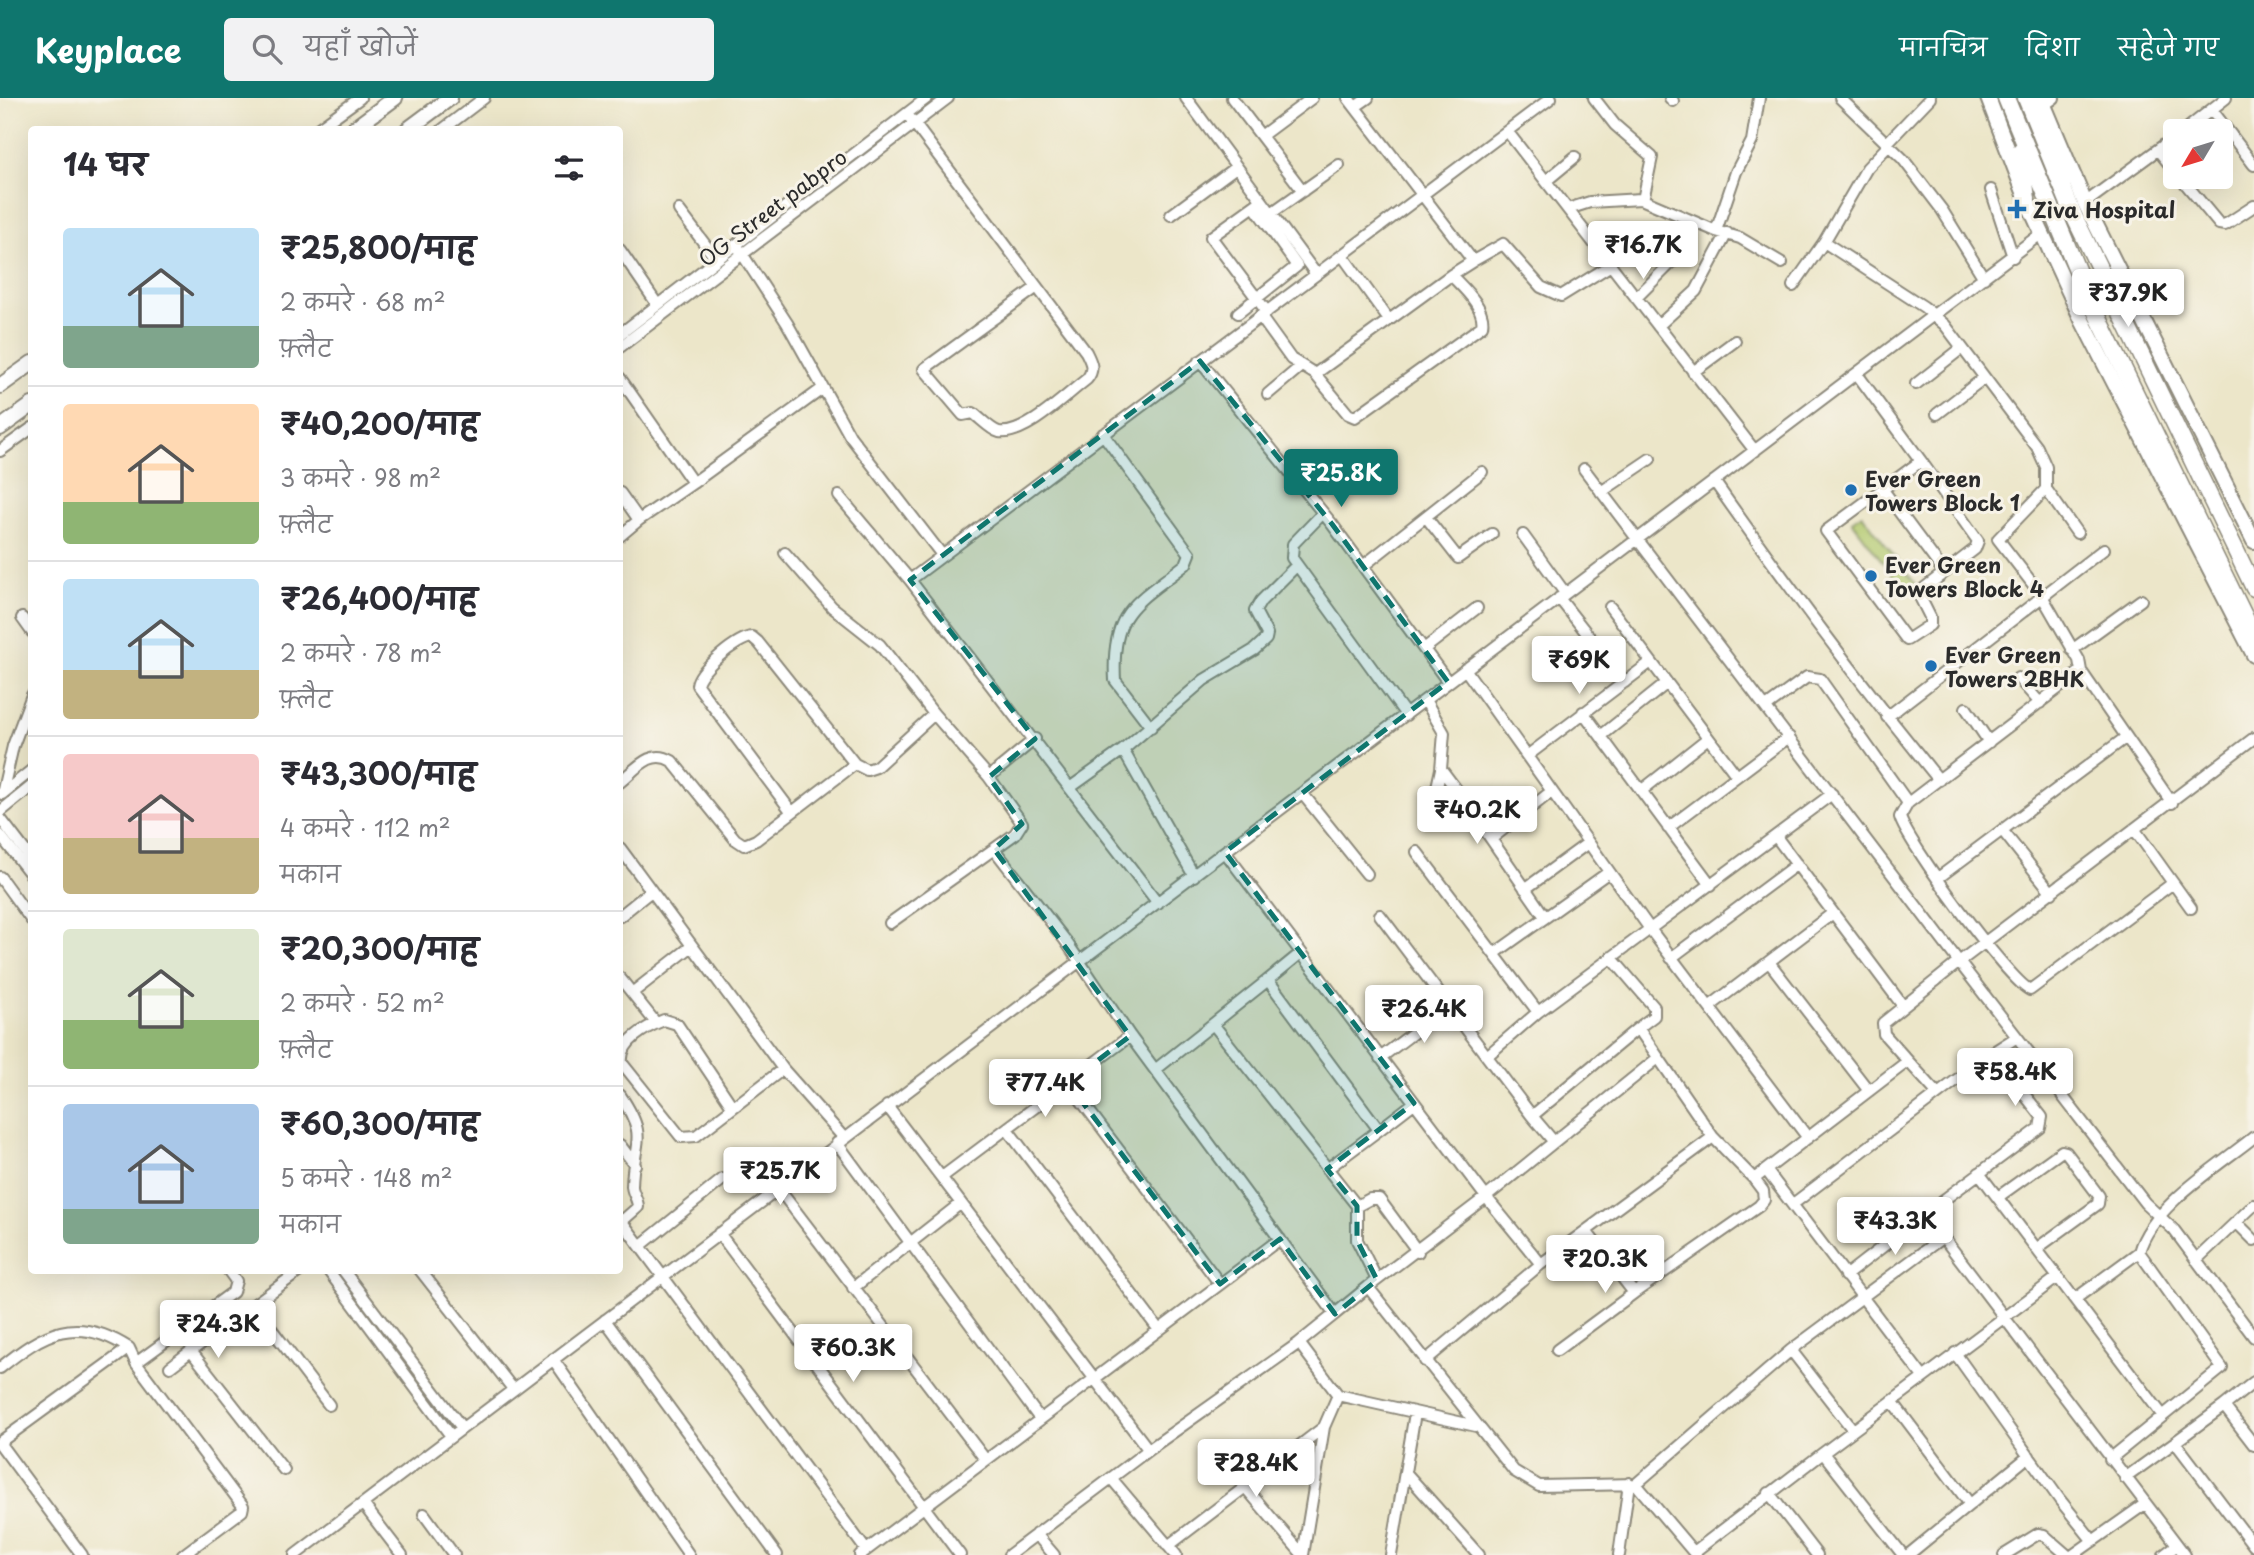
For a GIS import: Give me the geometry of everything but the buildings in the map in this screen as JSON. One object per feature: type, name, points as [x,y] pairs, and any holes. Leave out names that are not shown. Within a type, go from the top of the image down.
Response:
[{"type":"highway","points":[[2006,98],[2056,224],[2254,636]]},
{"type":"highway","points":[[2025,98],[2041,109],[2074,178]]},
{"type":"highway","points":[[2041,109],[2074,216],[2254,588]]},
{"type":"highway","points":[[2018,128],[2027,200]]},
{"type":"main road","points":[[358,126],[396,98]]},
{"type":"main road","points":[[412,126],[450,98]]},
{"type":"main road","points":[[1988,98],[2027,200],[2083,322],[2254,655]]},
{"type":"main road","points":[[2074,178],[2254,541]]},
{"type":"main road","points":[[0,386],[28,366]]},
{"type":"main road","points":[[0,428],[28,408]]},
{"type":"street","points":[[322,126],[360,98]]},
{"type":"street","points":[[447,126],[484,98]]},
{"type":"street","name":"OG Street pabpro","points":[[623,332],[716,259],[738,249],[948,98]]},
{"type":"street","points":[[1186,98],[1236,167],[1297,266],[1238,313]]},
{"type":"street","points":[[1232,98],[1303,191]]},
{"type":"street","points":[[1261,136],[1312,98]]},
{"type":"street","points":[[1368,98],[1352,103],[1473,261]]},
{"type":"street","points":[[910,580],[1551,98]]},
{"type":"street","points":[[1594,98],[1615,125],[1652,157],[1643,200]]},
{"type":"street","points":[[1658,326],[1696,291],[1721,232],[1736,172],[1752,141],[1759,98]]},
{"type":"street","points":[[1840,98],[1903,159],[1934,199],[1984,278]]},
{"type":"street","points":[[2200,119],[2227,98]]},
{"type":"street","name":"OG Street pabpro","points":[[623,345],[907,114],[920,100]]},
{"type":"street","points":[[1793,286],[1824,242],[1867,168],[1924,100]]},
{"type":"street","points":[[2212,110],[2254,165]]},
{"type":"street","points":[[907,114],[1037,286],[1092,363],[1092,373],[1020,429],[997,432],[973,413],[963,415],[924,369],[1037,286]]},
{"type":"street","points":[[1507,131],[1755,451]]},
{"type":"street","points":[[2085,203],[2163,146]]},
{"type":"street","points":[[2158,150],[2163,156]]},
{"type":"street","points":[[1546,181],[1575,156]]},
{"type":"street","points":[[1270,214],[1339,165]]},
{"type":"street","points":[[1171,215],[1236,167]]},
{"type":"street","points":[[2190,189],[2219,223],[2231,222],[2254,206]]},
{"type":"street","points":[[1991,190],[2013,257]]},
{"type":"street","points":[[1568,209],[1590,202],[1643,200],[1721,232],[1782,263]]},
{"type":"street","points":[[1257,204],[1270,214],[1316,274]]},
{"type":"street","points":[[1257,204],[1211,237],[1257,298],[1263,314],[1300,367],[1315,374],[1348,414],[1355,417],[1482,326],[1483,316],[1451,275]]},
{"type":"street","points":[[679,210],[716,259]]},
{"type":"street","points":[[295,1555],[2042,233]]},
{"type":"street","points":[[1824,242],[1935,315],[2036,447],[2046,467],[2046,489],[2077,533]]},
{"type":"street","points":[[1315,374],[1451,275],[1503,244],[1541,287],[1561,296],[1611,265]]},
{"type":"street","points":[[738,249],[787,323],[822,389],[872,467],[942,555]]},
{"type":"street","points":[[1636,298],[1681,253]]},
{"type":"street","points":[[623,254],[657,304]]},
{"type":"street","points":[[1342,255],[1389,320]]},
{"type":"street","points":[[1693,372],[1735,341]]},
{"type":"street","points":[[1916,384],[1962,348]]},
{"type":"street","points":[[1200,361],[1324,513],[1448,682]]},
{"type":"street","points":[[1268,394],[1300,367]]},
{"type":"street","points":[[1857,374],[1921,461],[1978,541],[1975,549],[1919,593],[1930,617],[1930,625],[1907,640],[1826,531],[1921,461]]},
{"type":"street","points":[[1937,414],[1984,378]]},
{"type":"street","points":[[623,382],[693,483]]},
{"type":"street","points":[[623,533],[822,389]]},
{"type":"street","points":[[0,452],[28,431]]},
{"type":"street","points":[[1103,434],[1190,554],[1186,564],[1126,612],[1118,632],[1115,680],[1151,727]]},
{"type":"street","points":[[1601,492],[1650,459]]},
{"type":"street","points":[[1584,469],[2145,1203],[2196,1260],[2254,1337]]},
{"type":"street","points":[[1363,566],[1482,472]]},
{"type":"street","points":[[1714,481],[1795,597],[1939,780]]},
{"type":"street","points":[[2046,489],[1998,539],[2042,596],[2081,671],[2172,803]]},
{"type":"street","points":[[1883,490],[1944,572]]},
{"type":"street","points":[[839,496],[910,580],[1158,903]]},
{"type":"street","points":[[623,497],[639,520]]},
{"type":"street","points":[[1324,513],[1293,544],[1292,558],[1406,715]]},
{"type":"street","points":[[1426,517],[1458,558],[1492,534]]},
{"type":"street","points":[[1523,535],[1562,595],[1625,681]]},
{"type":"street","points":[[1887,717],[2104,549]]},
{"type":"street","points":[[785,553],[832,607],[880,645],[934,714],[989,777],[1022,823],[1015,834],[890,923]]},
{"type":"street","points":[[1071,787],[1123,750],[1204,680],[1254,650],[1266,639],[1267,634],[1255,611],[1261,601],[1297,565]]},
{"type":"street","points":[[2072,650],[2141,600]]},
{"type":"street","points":[[1610,607],[1737,776]]},
{"type":"street","points":[[1424,649],[1477,608]]},
{"type":"street","points":[[22,618],[28,626]]},
{"type":"street","points":[[792,811],[698,685],[705,670],[737,642],[752,637],[758,642],[855,764],[867,769],[876,767],[934,714]]},
{"type":"street","points":[[1527,756],[1651,662]]},
{"type":"street","points":[[1465,669],[1671,958],[1808,1138]]},
{"type":"street","points":[[2081,671],[1909,803],[1900,817],[1903,828],[1986,942],[2025,988],[2034,989],[2173,883]]},
{"type":"street","points":[[1766,707],[1807,677],[1821,679],[1909,803]]},
{"type":"street","points":[[2018,678],[2040,703]]},
{"type":"street","points":[[1601,736],[1667,684]]},
{"type":"street","points":[[1425,700],[1442,726],[1441,769],[1429,823]]},
{"type":"street","points":[[1,795],[13,746],[28,706]]},
{"type":"street","points":[[1966,708],[1989,742]]},
{"type":"street","points":[[1583,712],[1711,886]]},
{"type":"street","points":[[1668,828],[1788,737]]},
{"type":"street","points":[[1938,878],[2125,737]]},
{"type":"street","points":[[1641,791],[1708,738]]},
{"type":"street","points":[[1938,1094],[1884,1034],[1882,1027],[1903,1006],[1959,962],[2172,803],[2254,738]]},
{"type":"street","points":[[989,777],[1035,740]]},
{"type":"street","points":[[1123,750],[1194,876]]},
{"type":"street","points":[[623,780],[652,757],[662,755],[672,761],[735,839],[744,845],[855,764]]},
{"type":"street","points":[[1441,769],[1465,801]]},
{"type":"street","points":[[1,795],[28,773]]},
{"type":"street","points":[[0,812],[28,789]]},
{"type":"street","points":[[1491,839],[1552,792]]},
{"type":"street","points":[[1302,793],[1367,874]]},
{"type":"street","points":[[1487,1056],[1538,1012],[1777,838],[1832,794]]},
{"type":"street","points":[[1472,811],[1545,917]]},
{"type":"street","points":[[0,818],[28,855]]},
{"type":"street","points":[[2002,830],[2052,893]]},
{"type":"street","points":[[2135,830],[2191,908]]},
{"type":"street","points":[[0,835],[28,871]]},
{"type":"street","points":[[1777,838],[1903,1006]]},
{"type":"street","points":[[1525,889],[1588,843]]},
{"type":"street","points":[[994,849],[1080,962],[1130,1036],[1335,1314]]},
{"type":"street","points":[[623,852],[783,1069],[841,1141],[911,1243],[1040,1419]]},
{"type":"street","points":[[1224,852],[1486,1197],[1541,1264]]},
{"type":"street","points":[[1417,852],[1538,1012]]},
{"type":"street","points":[[1671,958],[1797,864]]},
{"type":"street","points":[[1494,954],[1609,872]]},
{"type":"street","points":[[0,877],[28,916]]},
{"type":"street","points":[[623,914],[652,891]]},
{"type":"street","points":[[1709,1007],[1833,913]]},
{"type":"street","points":[[1380,915],[1554,1142]]},
{"type":"street","points":[[632,993],[692,946]]},
{"type":"street","points":[[1155,1070],[1301,954]]},
{"type":"street","points":[[1532,1116],[1654,1016],[1654,1007],[1611,957]]},
{"type":"street","points":[[1769,961],[1869,1091]]},
{"type":"street","points":[[1268,980],[1379,1130]]},
{"type":"street","points":[[623,982],[656,1023]]},
{"type":"street","points":[[1380,1058],[1449,1006]]},
{"type":"street","points":[[623,1048],[656,1023],[664,1020],[677,1024],[732,1107]]},
{"type":"street","points":[[1213,1024],[1357,1206],[1357,1240],[1377,1280]]},
{"type":"street","points":[[1557,1350],[1764,1200],[1763,1191],[1713,1137],[1638,1028]]},
{"type":"street","points":[[942,1177],[1130,1036]]},
{"type":"street","points":[[1793,1204],[1992,1053],[2017,1037]]},
{"type":"street","points":[[1845,1276],[2040,1128],[2042,1117],[1992,1053]]},
{"type":"street","points":[[1009,1555],[1148,1449],[1299,1343],[1377,1280],[1418,1252],[1658,1058]]},
{"type":"street","points":[[1754,1179],[1908,1061]]},
{"type":"street","points":[[623,1063],[681,1137],[696,1136],[783,1069]]},
{"type":"street","points":[[1068,1083],[1220,1284]]},
{"type":"street","points":[[623,1100],[634,1116],[640,1141],[631,1187],[638,1207],[623,1219]]},
{"type":"street","points":[[1327,1170],[1414,1103]]},
{"type":"street","points":[[887,1106],[1148,1449]]},
{"type":"street","points":[[1007,1129],[1159,1330]]},
{"type":"street","points":[[1425,1361],[1541,1264],[1713,1137]]},
{"type":"street","points":[[2075,1299],[2138,1252],[2141,1241],[2159,1216],[2254,1137]]},
{"type":"street","points":[[623,1149],[635,1166]]},
{"type":"street","points":[[1998,1197],[2062,1151],[2066,1152],[2099,1196],[2098,1204],[2036,1249]]},
{"type":"street","points":[[1766,1170],[1923,1377]]},
{"type":"street","points":[[1979,1173],[2163,1416]]},
{"type":"street","points":[[640,1246],[723,1179]]},
{"type":"street","points":[[778,1188],[985,1459]]},
{"type":"street","points":[[1357,1206],[1370,1199],[1379,1199],[1418,1252]]},
{"type":"street","points":[[853,1288],[961,1203]]},
{"type":"street","points":[[2196,1260],[2254,1205]]},
{"type":"street","points":[[1926,1213],[2185,1555]]},
{"type":"street","points":[[2236,1222],[2254,1240]]},
{"type":"street","points":[[623,1225],[863,1553],[1280,1239]]},
{"type":"street","points":[[1586,1231],[1634,1293]]},
{"type":"street","points":[[719,1233],[960,1555]]},
{"type":"street","points":[[1368,1287],[1514,1471],[1539,1486],[1632,1483],[1791,1350],[1943,1237]]},
{"type":"street","points":[[2110,1459],[2222,1368],[2138,1252]]},
{"type":"street","points":[[136,1363],[233,1292],[236,1281],[231,1274]]},
{"type":"street","points":[[170,1367],[296,1274]]},
{"type":"street","points":[[331,1274],[451,1436]]},
{"type":"street","points":[[346,1274],[462,1428]]},
{"type":"street","points":[[423,1274],[513,1389]]},
{"type":"street","points":[[1632,1483],[1695,1554],[1769,1493],[2058,1277]]},
{"type":"street","points":[[254,1306],[329,1405]]},
{"type":"street","points":[[605,1320],[778,1555]]},
{"type":"street","points":[[0,1367],[44,1336],[60,1330],[73,1329],[116,1340],[130,1348],[136,1363],[243,1506],[242,1511],[199,1550],[183,1555]]},
{"type":"street","points":[[1299,1343],[1338,1395],[1476,1426]]},
{"type":"street","points":[[82,1555],[0,1443],[130,1348]]},
{"type":"street","points":[[1791,1350],[1853,1430]]},
{"type":"street","points":[[191,1351],[284,1470]]},
{"type":"street","points":[[1955,1353],[2093,1541]]},
{"type":"street","points":[[553,1359],[689,1555]]},
{"type":"street","points":[[2125,1478],[2254,1382]]},
{"type":"street","points":[[1303,1555],[1324,1427],[1338,1395]]},
{"type":"street","points":[[1892,1401],[1969,1503]]},
{"type":"street","points":[[2224,1406],[2254,1445]]},
{"type":"street","points":[[1391,1555],[1415,1413]]},
{"type":"street","points":[[1168,1546],[1324,1427]]},
{"type":"street","points":[[2175,1442],[2254,1546]]},
{"type":"street","points":[[1823,1453],[1906,1555],[2029,1456]]},
{"type":"street","points":[[1405,1472],[1479,1555]]},
{"type":"street","points":[[1111,1478],[1176,1555]]},
{"type":"street","points":[[1619,1555],[1632,1483]]},
{"type":"street","points":[[1245,1487],[1303,1555]]},
{"type":"street","points":[[1769,1493],[1817,1555]]},
{"type":"street","points":[[363,1504],[402,1555]]},
{"type":"street","points":[[2008,1553],[2038,1534],[2070,1555],[2145,1504]]},
{"type":"street","points":[[424,1514],[454,1555]]},
{"type":"street","points":[[1037,1534],[1054,1555]]},
{"type":"street","points":[[2164,1555],[2177,1545]]},
{"type":"highlighted area","points":[[1200,361],[1332,524],[1448,682],[1225,852],[1414,1103],[1327,1169],[1357,1206],[1357,1240],[1377,1280],[1335,1314],[1280,1239],[1220,1284],[1068,1083],[1130,1036],[994,849],[1022,824],[989,777],[1035,739],[910,580]]},
{"type":"green space","points":[[1862,514],[1917,586],[1907,594],[1852,521]]},
{"type":"place","name":"Ziva Hospital","points":[[2017,209]]},
{"type":"place","name":"Ever Green Towers Block 1","points":[[1851,490]]},
{"type":"place","name":"Ever Green Towers Block 4","points":[[1871,576]]},
{"type":"place","name":"Ever Green Towers 2BHK","points":[[1931,666]]}]
